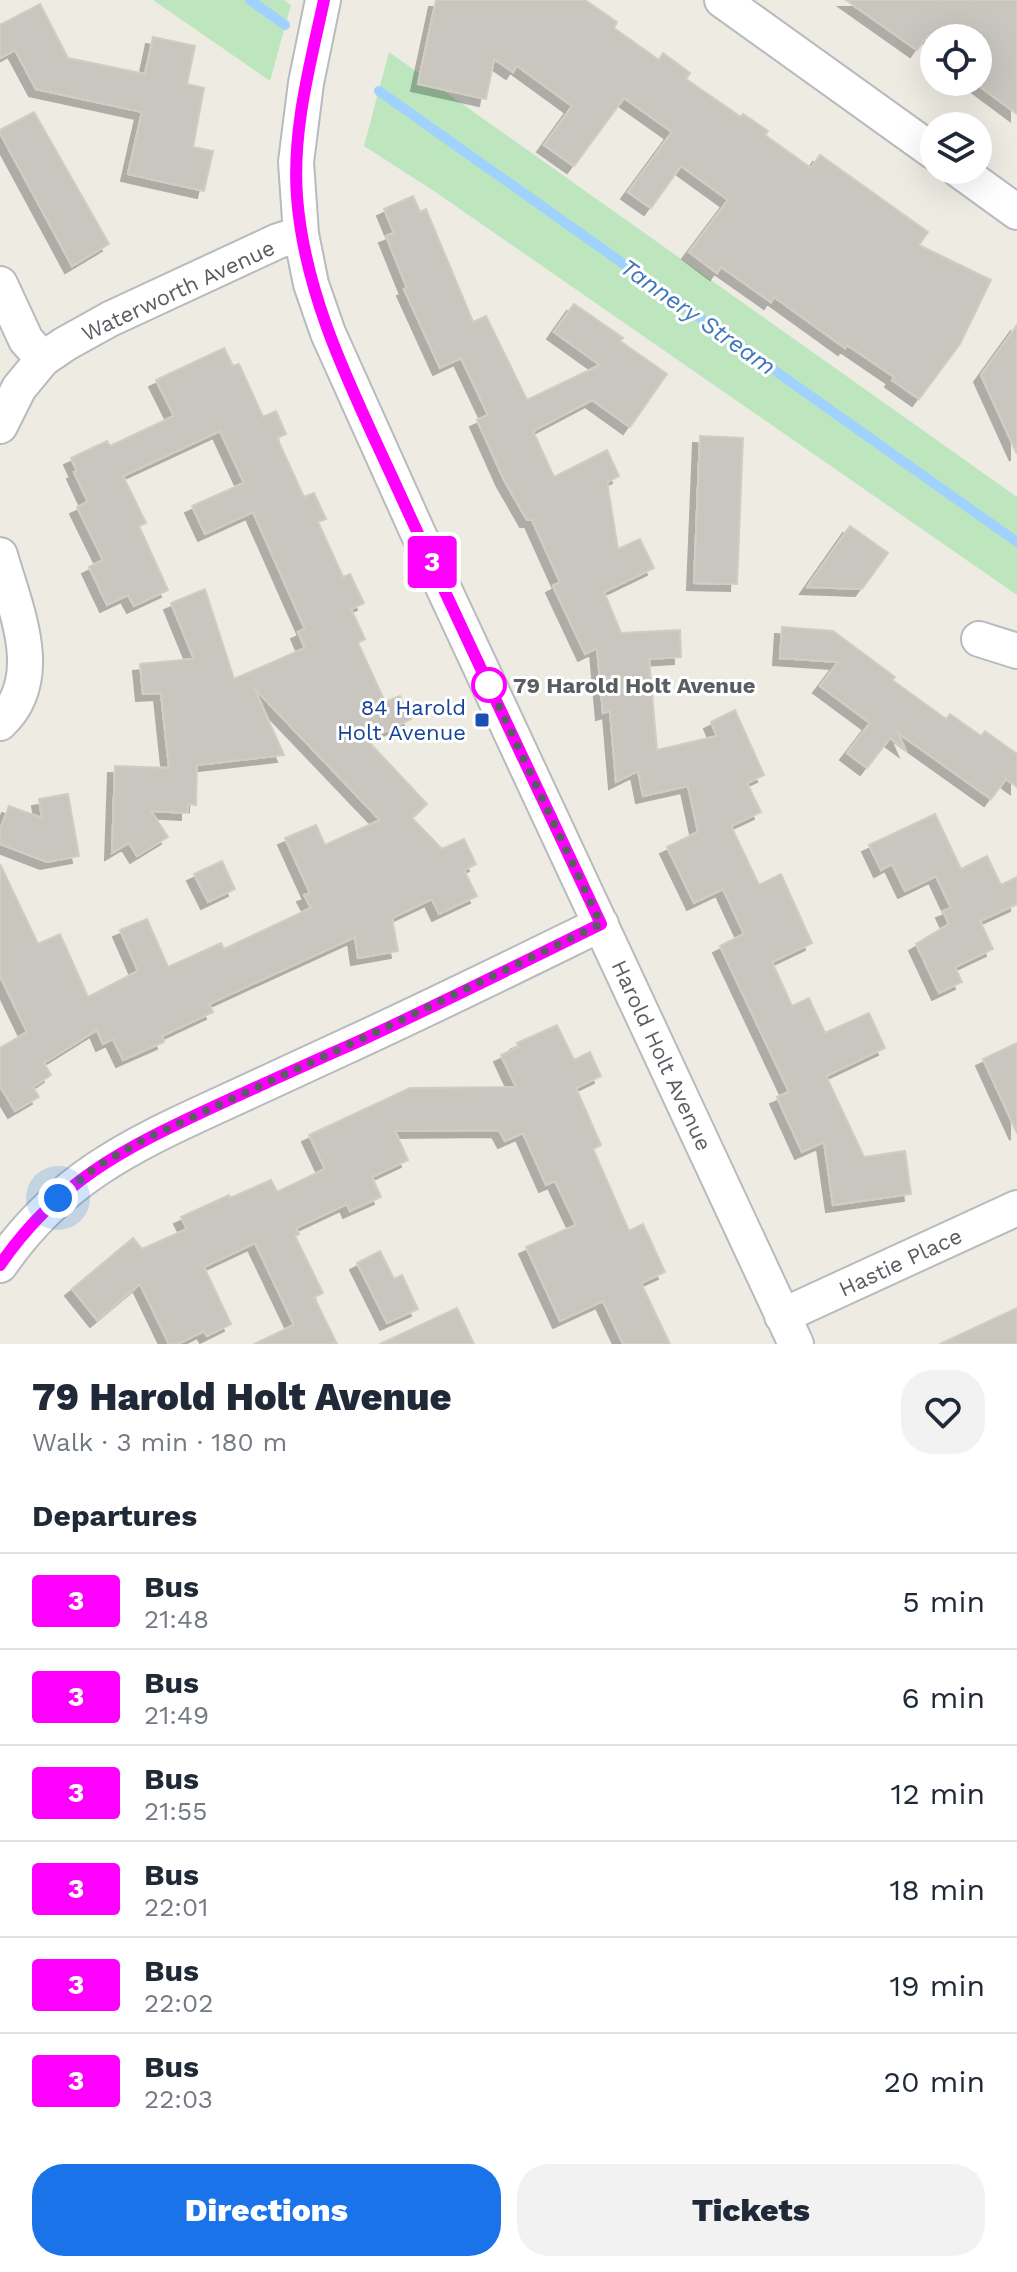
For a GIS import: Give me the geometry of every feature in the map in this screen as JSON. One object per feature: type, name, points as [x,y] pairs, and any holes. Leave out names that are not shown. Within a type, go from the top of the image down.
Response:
[{"type":"street","name":"Harold Holt Avenue","points":[[323,0],[299,123],[296,162],[301,234],[311,284],[340,359],[424,546],[789,1330]]},
{"type":"street","points":[[722,0],[920,142]]},
{"type":"street","points":[[978,184],[1017,212]]},
{"type":"street","name":"Waterworth Avenue","points":[[0,426],[19,388],[43,359],[86,331],[278,241],[301,234]]},
{"type":"street","points":[[0,284],[26,340],[43,359]]},
{"type":"street","points":[[0,555],[20,625],[26,667],[24,685],[17,702],[0,723]]},
{"type":"street","points":[[979,639],[1017,651]]},
{"type":"street","points":[[0,1265],[21,1233],[58,1198],[96,1167],[145,1139],[601,924]]},
{"type":"street","name":"Hastie Place","points":[[789,1330],[1017,1208]]},
{"type":"green space","points":[[153,0],[284,0],[291,5],[270,81]]},
{"type":"green space","points":[[389,52],[1017,497],[1017,595],[434,191],[364,146]]},
{"type":"building","points":[[436,0],[585,0],[617,22],[614,28],[659,60],[663,53],[690,73],[686,79],[741,117],[743,114],[768,131],[765,135],[811,168],[820,155],[928,232],[919,245],[991,280],[960,344],[919,399],[892,380],[894,377],[847,345],[845,348],[774,297],[771,302],[721,267],[717,273],[689,252],[728,200],[681,166],[651,208],[628,192],[672,132],[624,98],[574,166],[544,145],[572,106],[517,66],[513,72],[494,59],[486,99],[418,84]]},
{"type":"building","points":[[846,0],[1017,0],[1017,114],[992,95],[992,24],[920,24],[920,46],[917,50]]},
{"type":"building","points":[[40,4],[68,58],[145,74],[153,37],[195,46],[187,84],[204,88],[193,147],[213,151],[204,191],[128,174],[142,112],[36,89],[15,50],[0,58],[0,25]]},
{"type":"building","points":[[34,112],[109,244],[72,266],[0,133],[0,130]]},
{"type":"building","points":[[413,196],[420,212],[426,209],[473,322],[486,316],[527,400],[600,365],[554,332],[574,304],[667,374],[630,427],[592,400],[533,431],[554,477],[607,450],[619,476],[607,482],[618,549],[640,539],[654,568],[604,592],[621,633],[680,630],[681,657],[649,659],[657,750],[717,736],[711,722],[735,710],[764,775],[747,783],[761,812],[731,826],[759,885],[781,874],[812,943],[772,962],[792,1006],[809,998],[825,1033],[869,1013],[885,1048],[826,1076],[864,1157],[905,1151],[911,1194],[833,1205],[824,1142],[802,1152],[777,1097],[789,1092],[720,946],[744,934],[723,889],[694,903],[667,847],[698,832],[688,786],[643,796],[638,771],[616,782],[610,711],[603,713],[597,648],[585,654],[553,586],[560,582],[532,520],[527,520],[504,480],[477,420],[488,415],[461,358],[440,368],[404,289],[407,288],[386,236],[394,233],[384,209]]},
{"type":"building","points":[[1017,325],[1017,454],[981,375]]},
{"type":"building","points":[[224,348],[233,366],[239,364],[263,417],[276,411],[286,434],[277,438],[304,497],[314,493],[326,519],[318,522],[343,577],[350,574],[364,603],[351,609],[365,639],[358,643],[385,702],[400,696],[411,719],[367,740],[427,804],[412,818],[442,849],[464,839],[476,864],[464,870],[477,896],[439,914],[432,899],[392,918],[398,951],[358,958],[355,937],[209,1004],[213,1012],[162,1036],[164,1042],[123,1060],[113,1039],[103,1044],[97,1030],[44,1063],[51,1075],[33,1087],[39,1097],[15,1111],[0,1086],[0,1048],[27,1032],[0,976],[0,864],[38,944],[60,934],[88,997],[138,971],[120,930],[147,919],[168,967],[221,943],[224,949],[311,908],[304,895],[310,893],[285,838],[316,825],[325,845],[380,820],[254,688],[284,755],[197,765],[196,805],[188,804],[188,813],[151,811],[168,837],[137,856],[129,843],[112,853],[115,766],[169,768],[161,693],[143,694],[140,664],[194,659],[171,603],[205,589],[234,679],[305,648],[298,632],[305,629],[253,512],[205,534],[192,506],[244,483],[220,431],[123,476],[146,523],[139,526],[168,590],[134,606],[128,595],[107,605],[89,567],[103,560],[77,507],[88,502],[71,458],[107,441],[110,446],[174,416],[156,380]]},
{"type":"building","points":[[700,436],[743,438],[737,584],[694,583]]},
{"type":"building","points":[[850,526],[888,553],[862,589],[807,587]]},
{"type":"building","points":[[782,627],[833,631],[895,677],[892,680],[946,719],[950,714],[981,736],[985,731],[1017,754],[1017,787],[1006,779],[991,799],[898,733],[905,749],[890,738],[867,768],[847,753],[870,723],[820,686],[838,662],[780,658]]},
{"type":"building","points":[[68,794],[79,856],[47,862],[0,844],[0,830],[9,806],[42,818],[39,799]]},
{"type":"building","points":[[935,814],[961,869],[987,856],[1001,885],[1017,877],[1017,904],[980,921],[993,949],[955,967],[962,982],[939,993],[916,944],[949,924],[943,911],[951,908],[936,876],[905,891],[892,864],[881,870],[869,845]]},
{"type":"building","points":[[222,861],[235,889],[208,902],[194,874]]},
{"type":"building","points":[[557,1025],[574,1060],[590,1052],[601,1076],[576,1088],[601,1145],[593,1149],[629,1231],[643,1224],[665,1272],[641,1283],[670,1344],[623,1344],[603,1301],[560,1321],[526,1247],[576,1225],[555,1181],[546,1185],[523,1133],[505,1141],[499,1130],[395,1131],[408,1160],[372,1177],[381,1197],[350,1211],[347,1204],[296,1228],[299,1234],[295,1236],[323,1293],[314,1297],[337,1344],[254,1344],[294,1325],[255,1243],[204,1267],[231,1324],[207,1336],[204,1331],[178,1344],[169,1344],[140,1284],[97,1320],[72,1289],[133,1238],[142,1249],[187,1229],[181,1217],[229,1195],[230,1198],[271,1180],[277,1192],[325,1169],[309,1135],[410,1088],[516,1087],[501,1055],[519,1047],[517,1043]]},
{"type":"building","points":[[1017,1043],[1017,1133],[983,1059]]},
{"type":"building","points":[[380,1251],[394,1279],[402,1275],[418,1309],[387,1323],[357,1263]]},
{"type":"building","points":[[457,1308],[474,1344],[380,1344]]},
{"type":"building","points":[[1017,1308],[1017,1344],[940,1344]]},
{"type":"waterway","name":"Tannery Stream","points":[[250,0],[285,25]]},
{"type":"waterway","name":"Tannery Stream","points":[[379,91],[1017,542]]},
{"type":"bus line","name":"3","points":[[0,1265],[21,1233],[58,1198],[96,1167],[145,1139],[601,924],[404,502],[328,333],[311,284],[301,234],[296,162],[299,123],[324,0]]},
{"type":"place","name":"79 Harold Holt Avenue","points":[[489,685]]},
{"type":"place","name":"84 Harold Holt Avenue","points":[[482,720]]},
{"type":"route","points":[[58,1198],[96,1167],[145,1139],[601,924],[489,685]]}]
